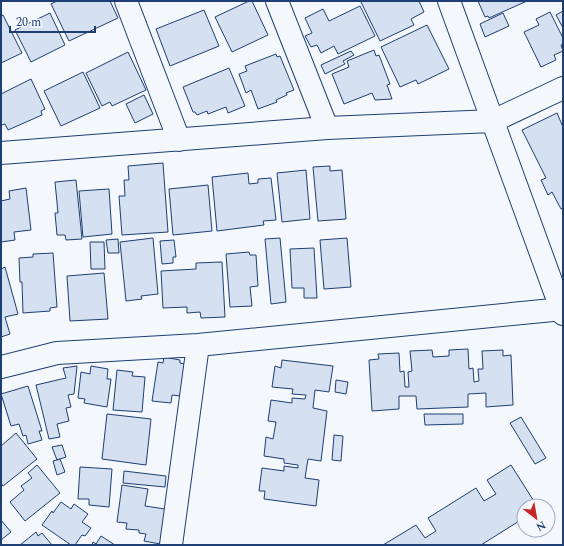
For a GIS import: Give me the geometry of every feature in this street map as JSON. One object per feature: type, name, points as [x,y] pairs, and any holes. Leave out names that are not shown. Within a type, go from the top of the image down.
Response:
[{"type":"street","points":[[126,1],[179,140]]},
{"type":"street","points":[[278,1],[327,128]]},
{"type":"street","points":[[1,367],[57,353],[198,345],[563,310],[449,1]]},
{"type":"street","points":[[1,153],[327,128],[493,121],[563,88]]},
{"type":"street","points":[[171,545],[198,345]]},
{"type":"building","points":[[57,1],[110,1],[118,18],[69,41],[51,4]]},
{"type":"building","points":[[252,1],[268,35],[232,52],[215,17]]},
{"type":"building","points":[[419,1],[424,12],[411,19],[414,25],[380,41],[361,2]]},
{"type":"building","points":[[478,1],[527,1],[489,18],[488,16],[485,17]]},
{"type":"building","points":[[360,6],[375,36],[338,54],[334,46],[321,53],[317,45],[311,47],[305,36],[312,33],[305,18],[323,9],[329,21]]},
{"type":"building","points":[[204,10],[219,46],[170,66],[156,29]]},
{"type":"building","points":[[563,11],[563,28],[556,15]]},
{"type":"building","points":[[550,12],[563,38],[563,44],[561,45],[563,51],[554,55],[556,60],[541,67],[524,32],[539,25],[536,19]]},
{"type":"building","points":[[50,13],[65,45],[31,62],[15,30]]},
{"type":"building","points":[[503,13],[509,26],[485,37],[480,24]]},
{"type":"building","points":[[3,15],[22,53],[1,63],[1,16]]},
{"type":"building","points":[[427,25],[449,69],[418,84],[416,80],[400,87],[381,47]]},
{"type":"building","points":[[374,50],[376,56],[379,55],[390,84],[387,85],[392,99],[375,100],[372,93],[344,104],[332,74],[349,67],[347,61]]},
{"type":"building","points":[[351,51],[354,55],[343,61],[345,64],[325,74],[321,65]]},
{"type":"building","points":[[128,52],[146,90],[112,106],[110,102],[102,106],[86,73]]},
{"type":"building","points":[[276,54],[277,57],[280,56],[294,90],[286,93],[287,95],[276,100],[277,102],[258,109],[251,90],[246,93],[239,74],[247,71],[245,66]]},
{"type":"building","points":[[229,68],[245,106],[228,113],[226,107],[208,114],[207,111],[197,115],[193,112],[183,87]]},
{"type":"building","points":[[83,72],[100,108],[61,126],[44,91]]},
{"type":"building","points":[[31,79],[45,109],[41,111],[42,115],[8,130],[5,124],[1,124],[1,94]]},
{"type":"building","points":[[144,95],[153,114],[135,123],[126,104]]},
{"type":"building","points":[[557,113],[563,127],[563,208],[561,209],[552,192],[548,195],[541,180],[546,178],[522,130]]},
{"type":"building","points":[[163,163],[168,232],[122,235],[119,196],[125,196],[124,180],[129,180],[128,166]]},
{"type":"building","points":[[330,166],[330,171],[342,170],[346,219],[318,221],[313,167]]},
{"type":"building","points":[[306,170],[310,219],[282,222],[277,173]]},
{"type":"building","points":[[248,173],[249,184],[258,183],[258,179],[271,178],[276,220],[263,221],[264,225],[217,231],[212,177]]},
{"type":"building","points":[[76,180],[82,239],[66,240],[65,235],[57,235],[55,213],[58,213],[55,182]]},
{"type":"building","points":[[208,185],[212,231],[173,235],[169,189]]},
{"type":"building","points":[[26,188],[31,230],[14,232],[15,240],[1,242],[1,201],[10,199],[9,191]]},
{"type":"building","points":[[109,189],[112,234],[83,237],[79,191]]},
{"type":"building","points":[[153,238],[158,294],[141,296],[142,299],[126,301],[120,242]]},
{"type":"building","points":[[280,238],[286,302],[271,304],[265,239]]},
{"type":"building","points":[[347,238],[351,287],[324,289],[320,240]]},
{"type":"building","points":[[118,239],[119,253],[108,253],[106,240]]},
{"type":"building","points":[[174,240],[176,257],[173,257],[173,263],[162,264],[160,241]]},
{"type":"building","points":[[90,242],[104,242],[105,269],[91,269]]},
{"type":"building","points":[[314,248],[317,298],[304,298],[304,288],[292,288],[290,249]]},
{"type":"building","points":[[249,252],[250,255],[256,255],[258,286],[250,287],[252,306],[230,307],[226,254]]},
{"type":"building","points":[[53,253],[57,307],[50,308],[50,311],[23,313],[22,282],[20,282],[19,258],[33,257],[33,254]]},
{"type":"building","points":[[222,262],[225,317],[201,318],[200,312],[187,313],[187,307],[163,308],[161,271],[196,269],[196,263]]},
{"type":"building","points":[[5,267],[18,314],[5,317],[10,334],[1,337],[1,269]]},
{"type":"building","points":[[104,273],[108,319],[70,321],[67,276]]},
{"type":"building","points":[[468,349],[469,369],[473,368],[474,382],[479,381],[478,369],[483,369],[482,351],[503,350],[503,356],[511,355],[513,405],[486,407],[486,393],[468,394],[468,407],[417,409],[416,396],[399,396],[399,409],[372,411],[369,360],[379,359],[378,354],[399,353],[400,372],[404,371],[405,387],[409,387],[408,372],[412,371],[410,351],[432,350],[433,357],[449,356],[449,350]]},
{"type":"building","points":[[164,357],[180,360],[180,363],[185,364],[180,396],[172,395],[171,403],[152,401],[158,362],[163,363]]},
{"type":"building","points":[[282,360],[333,366],[329,392],[315,390],[313,408],[327,411],[321,461],[308,459],[305,478],[319,480],[316,506],[264,499],[265,491],[259,491],[262,468],[284,471],[284,466],[298,468],[298,465],[284,463],[284,459],[264,456],[266,437],[273,439],[276,422],[268,421],[271,400],[292,403],[292,398],[305,399],[306,395],[292,394],[293,389],[272,387],[275,366],[281,368]]},
{"type":"building","points":[[77,366],[74,394],[68,395],[71,407],[66,408],[69,421],[57,424],[60,437],[49,439],[36,385],[66,378],[63,368]]},
{"type":"building","points":[[91,366],[108,369],[107,379],[111,379],[107,407],[84,403],[85,399],[78,398],[81,372],[90,374]]},
{"type":"building","points":[[117,370],[133,372],[132,376],[145,377],[142,412],[113,410]]},
{"type":"building","points":[[336,380],[348,382],[346,394],[335,392]]},
{"type":"building","points":[[28,386],[42,431],[39,431],[42,440],[28,444],[26,435],[23,436],[19,424],[11,426],[1,394]]},
{"type":"building","points":[[107,414],[151,419],[146,465],[102,459]]},
{"type":"building","points":[[424,414],[463,414],[463,424],[425,425]]},
{"type":"building","points":[[521,417],[546,458],[535,464],[510,423]]},
{"type":"building","points":[[16,433],[37,459],[3,486],[1,483],[1,446]]},
{"type":"building","points":[[334,435],[343,436],[341,461],[332,460]]},
{"type":"building","points":[[62,445],[66,457],[57,460],[52,447]]},
{"type":"building","points":[[60,459],[65,472],[57,475],[53,461]]},
{"type":"building","points":[[37,465],[60,493],[25,521],[10,502],[24,490],[21,486],[32,478],[28,473]]},
{"type":"building","points":[[511,465],[532,498],[516,498],[516,523],[481,545],[383,545],[416,525],[425,538],[436,531],[428,518],[476,488],[484,501],[496,494],[487,480]]},
{"type":"building","points":[[80,467],[112,469],[109,507],[89,505],[89,499],[78,499]]},
{"type":"building","points":[[124,471],[166,476],[165,487],[123,483]]},
{"type":"building","points":[[122,485],[148,489],[145,506],[165,509],[160,544],[144,541],[146,534],[139,533],[139,530],[126,529],[127,523],[117,522]]},
{"type":"building","points":[[61,502],[71,509],[74,504],[88,514],[82,522],[91,528],[85,536],[82,535],[75,545],[71,545],[42,525],[52,511],[53,513]]},
{"type":"building","points":[[1,520],[11,532],[1,540]]},
{"type":"building","points":[[36,532],[38,536],[42,533],[52,545],[20,545]]},
{"type":"building","points":[[101,536],[115,545],[92,545],[93,542],[96,544]]}]
